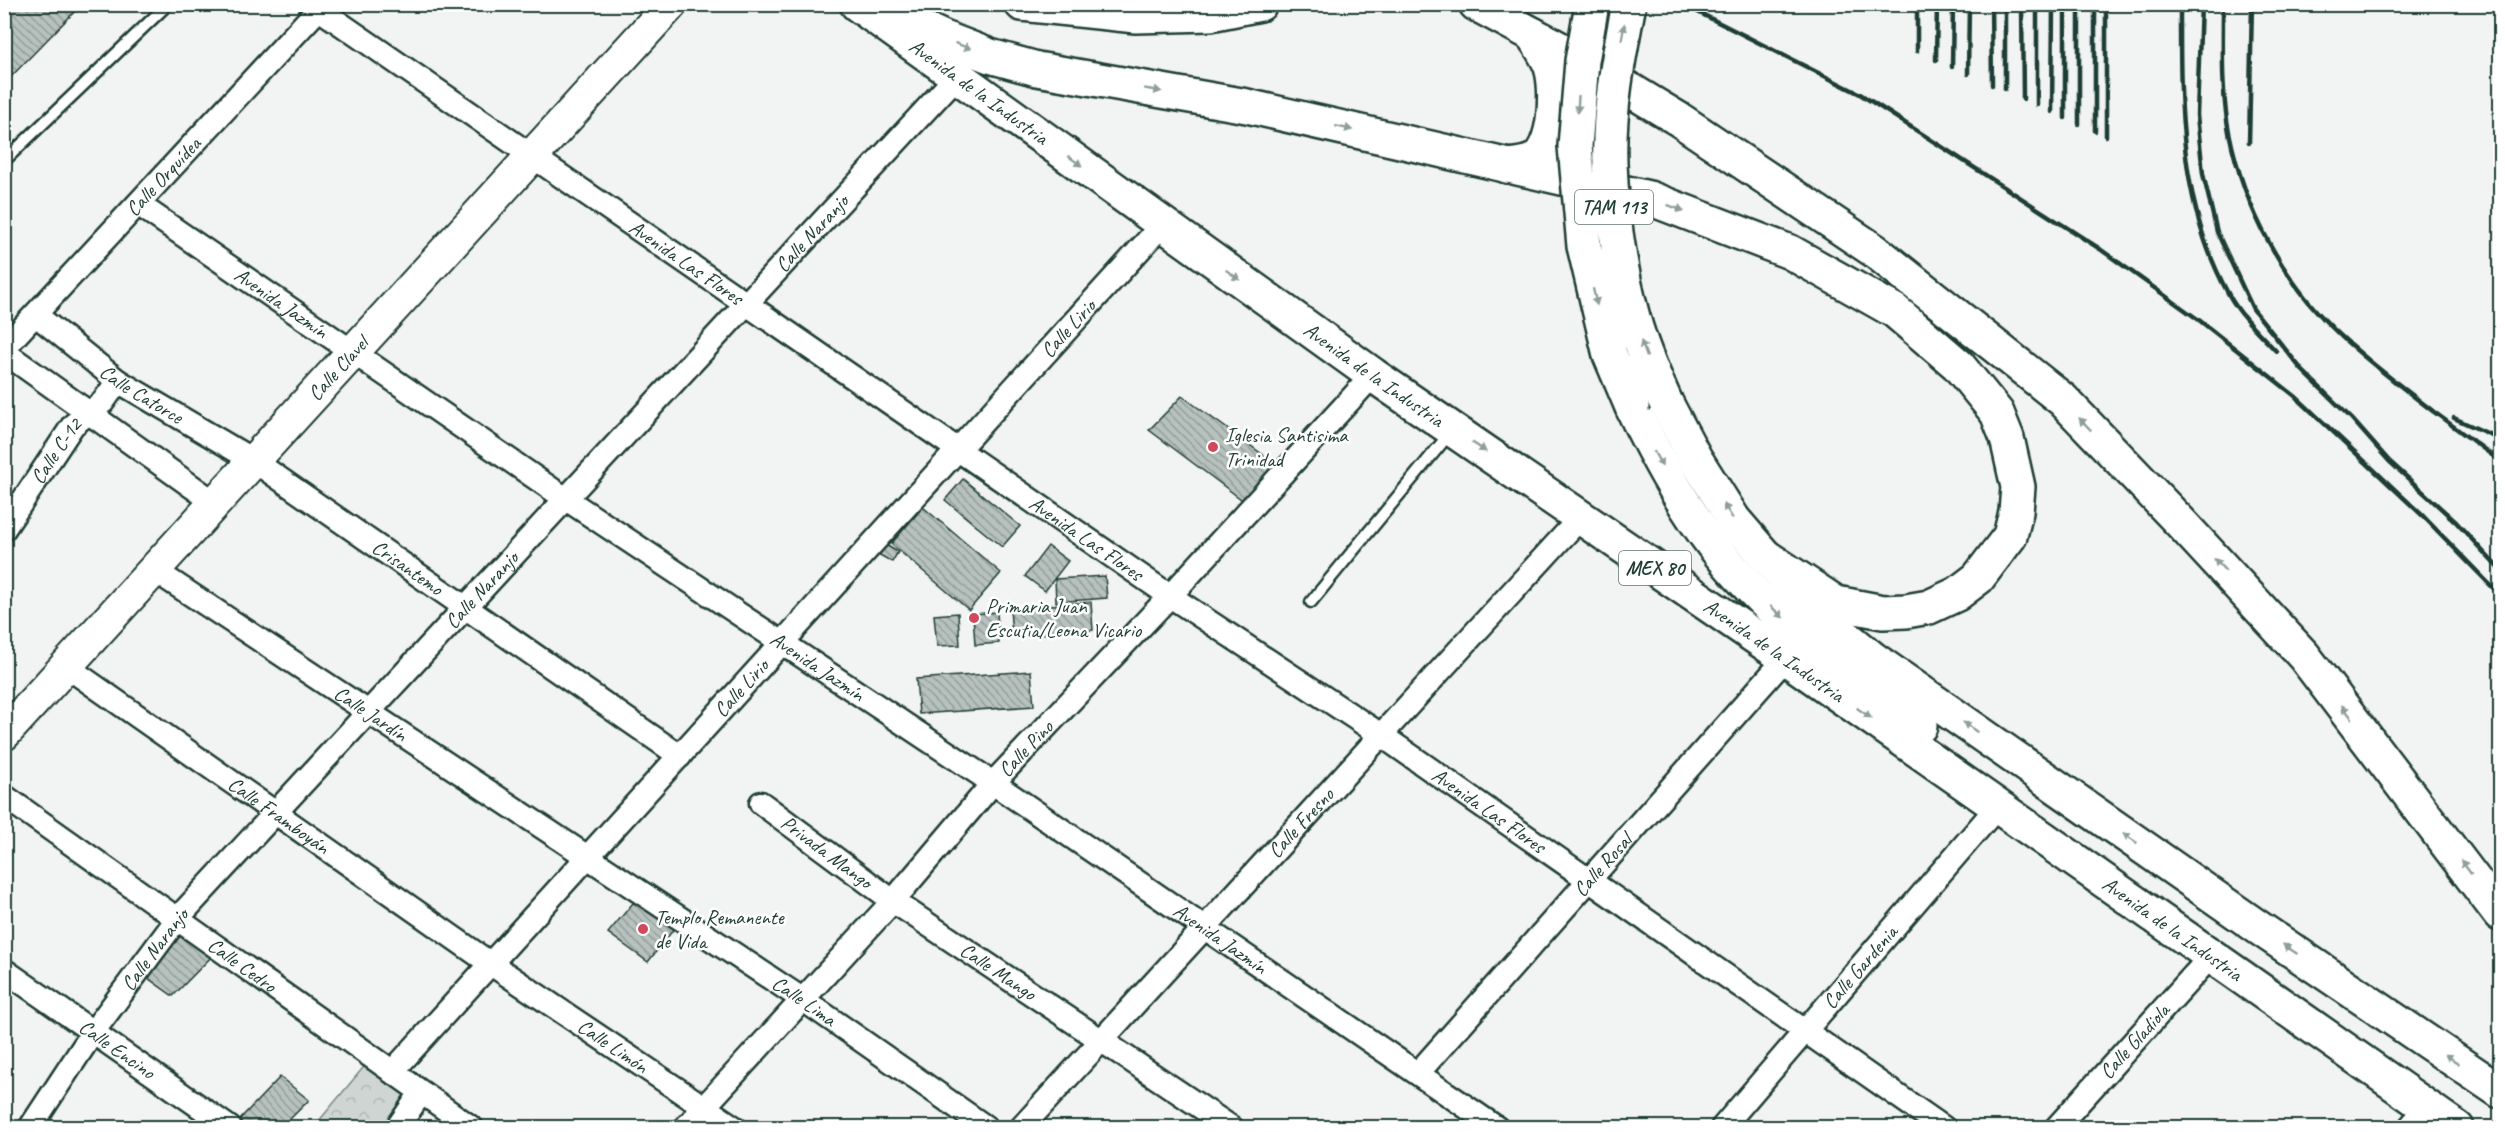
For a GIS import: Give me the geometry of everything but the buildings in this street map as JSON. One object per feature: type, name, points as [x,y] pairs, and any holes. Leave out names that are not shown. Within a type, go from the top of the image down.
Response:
[{"type":"highway","name":"Avenida de la Industria","points":[[857,4],[1373,375],[1786,658],[2211,956],[2418,1117],[2457,1128]]},
{"type":"highway","points":[[872,4],[946,39],[990,56],[1037,69],[1247,106],[1649,198],[1790,252],[1895,311],[1958,365],[1997,413],[2013,461],[2018,487],[2016,512],[2010,536],[1978,578],[1958,594],[1929,607],[1906,611],[1883,612],[1836,603],[1765,556]]},
{"type":"highway","points":[[1022,4],[1061,10],[1136,16],[1210,14],[1260,4]]},
{"type":"highway","points":[[1476,4],[1579,59],[1680,120],[1875,251],[2063,400],[2304,656],[2500,914]]},
{"type":"highway","points":[[1592,4],[1582,61],[1575,146],[1582,224],[1593,291],[1610,355],[1655,455],[1713,546],[1756,594],[1807,640],[1961,758],[1997,807]]},
{"type":"highway","name":"TAM 113","points":[[1629,4],[1612,106],[1610,163],[1616,222],[1628,293],[1642,346],[1666,403],[1695,458],[1734,520],[1765,556]]},
{"type":"highway","points":[[1507,166],[1533,161],[1548,145],[1554,101],[1554,82],[1544,52],[1532,34]]},
{"type":"highway","points":[[1765,556],[1834,627],[1872,658],[2259,928],[2500,1091]]},
{"type":"street","name":"Calle Clavel","points":[[4,734],[671,4]]},
{"type":"street","name":"Avenida Las Flores","points":[[321,7],[1170,596],[1382,735],[1944,1128]]},
{"type":"street","name":"Calle Orquídea","points":[[4,350],[321,7]]},
{"type":"street","name":"Calle Naranjo","points":[[30,1128],[93,1032],[177,919],[958,75]]},
{"type":"street","name":"Avenida Jazmín","points":[[138,204],[566,499],[993,783],[1497,1128]]},
{"type":"street","name":"Calle Lirio","points":[[392,1072],[1162,225]]},
{"type":"street","name":"Calle Catorce","points":[[36,315],[118,381],[254,461]]},
{"type":"street","points":[[4,350],[215,503]]},
{"type":"street","name":"Calle Pino","points":[[684,1128],[893,901],[993,783],[1170,596],[1373,375]]},
{"type":"street","name":"Calle C-12","points":[[4,529],[73,425],[103,402],[118,381]]},
{"type":"street","name":"Crisantemo","points":[[254,461],[680,756]]},
{"type":"street","name":"Calle Fresno","points":[[1021,1128],[1581,517]]},
{"type":"street","name":"Calle Jardín","points":[[154,570],[588,857]]},
{"type":"street","name":"Calle Rosal","points":[[1418,1073],[1786,658]]},
{"type":"street","name":"Calle Framboyán","points":[[66,666],[490,964]]},
{"type":"street","name":"Calle Cedro","points":[[4,796],[472,1128]]},
{"type":"street","name":"Privada Mango","points":[[760,803],[893,901]]},
{"type":"street","name":"Calle Gardenia","points":[[1722,1128],[1997,807]]},
{"type":"street","name":"Calle Lima","points":[[588,857],[802,999],[987,1128]]},
{"type":"street","name":"Calle Mango","points":[[893,901],[1103,1040]]},
{"type":"street","name":"Calle Gladiola","points":[[2056,1128],[2211,956]]},
{"type":"street","name":"Calle Limón","points":[[490,964],[735,1128]]},
{"type":"street","name":"Calle Encino","points":[[4,970],[227,1127]]},
{"type":"street","points":[[1103,1040],[1232,1128]]},
{"type":"street","points":[[397,1128],[421,1093]]},
{"type":"lane","points":[[4,161],[168,4]]},
{"type":"lane","points":[[1311,602],[1453,429]]},
{"type":"green space","points":[[367,1063],[408,1097],[385,1127],[313,1128]]},
{"type":"railway","points":[[1682,4],[1860,94],[2100,249],[2199,320],[2295,396],[2423,516],[2500,595]]},
{"type":"railway","points":[[1917,4],[1917,51]]},
{"type":"railway","points":[[1936,60],[1937,4]]},
{"type":"railway","points":[[1952,67],[1953,4]]},
{"type":"railway","points":[[1968,74],[1969,4]]},
{"type":"railway","points":[[1991,4],[1992,85]]},
{"type":"railway","points":[[2005,4],[2005,89]]},
{"type":"railway","points":[[2022,4],[2023,99]]},
{"type":"railway","points":[[2037,4],[2037,105]]},
{"type":"railway","points":[[2052,112],[2053,4]]},
{"type":"railway","points":[[2065,4],[2065,118]]},
{"type":"railway","points":[[2079,4],[2079,124]]},
{"type":"railway","points":[[2095,4],[2095,131]]},
{"type":"railway","points":[[2106,4],[2106,136]]},
{"type":"railway","points":[[2180,4],[2182,117],[2186,154],[2200,226],[2229,295],[2239,310],[2276,351]]},
{"type":"railway","points":[[2201,4],[2197,115],[2203,174],[2217,232],[2253,309],[2302,370],[2352,419],[2389,461],[2456,522],[2500,570]]},
{"type":"railway","points":[[2223,4],[2224,84],[2229,132],[2245,189],[2269,243],[2302,293],[2342,337],[2411,394],[2500,461]]},
{"type":"railway","points":[[2249,143],[2252,4]]},
{"type":"railway","points":[[2454,418],[2500,439]]},
{"type":"place","name":"Iglesia Santisima Trinidad","points":[[1213,447]]},
{"type":"place","name":"Primaria Juan Escutia/Leona Vicario","points":[[974,618]]},
{"type":"place","name":"Templo Remanente de Vida","points":[[643,929]]}]
